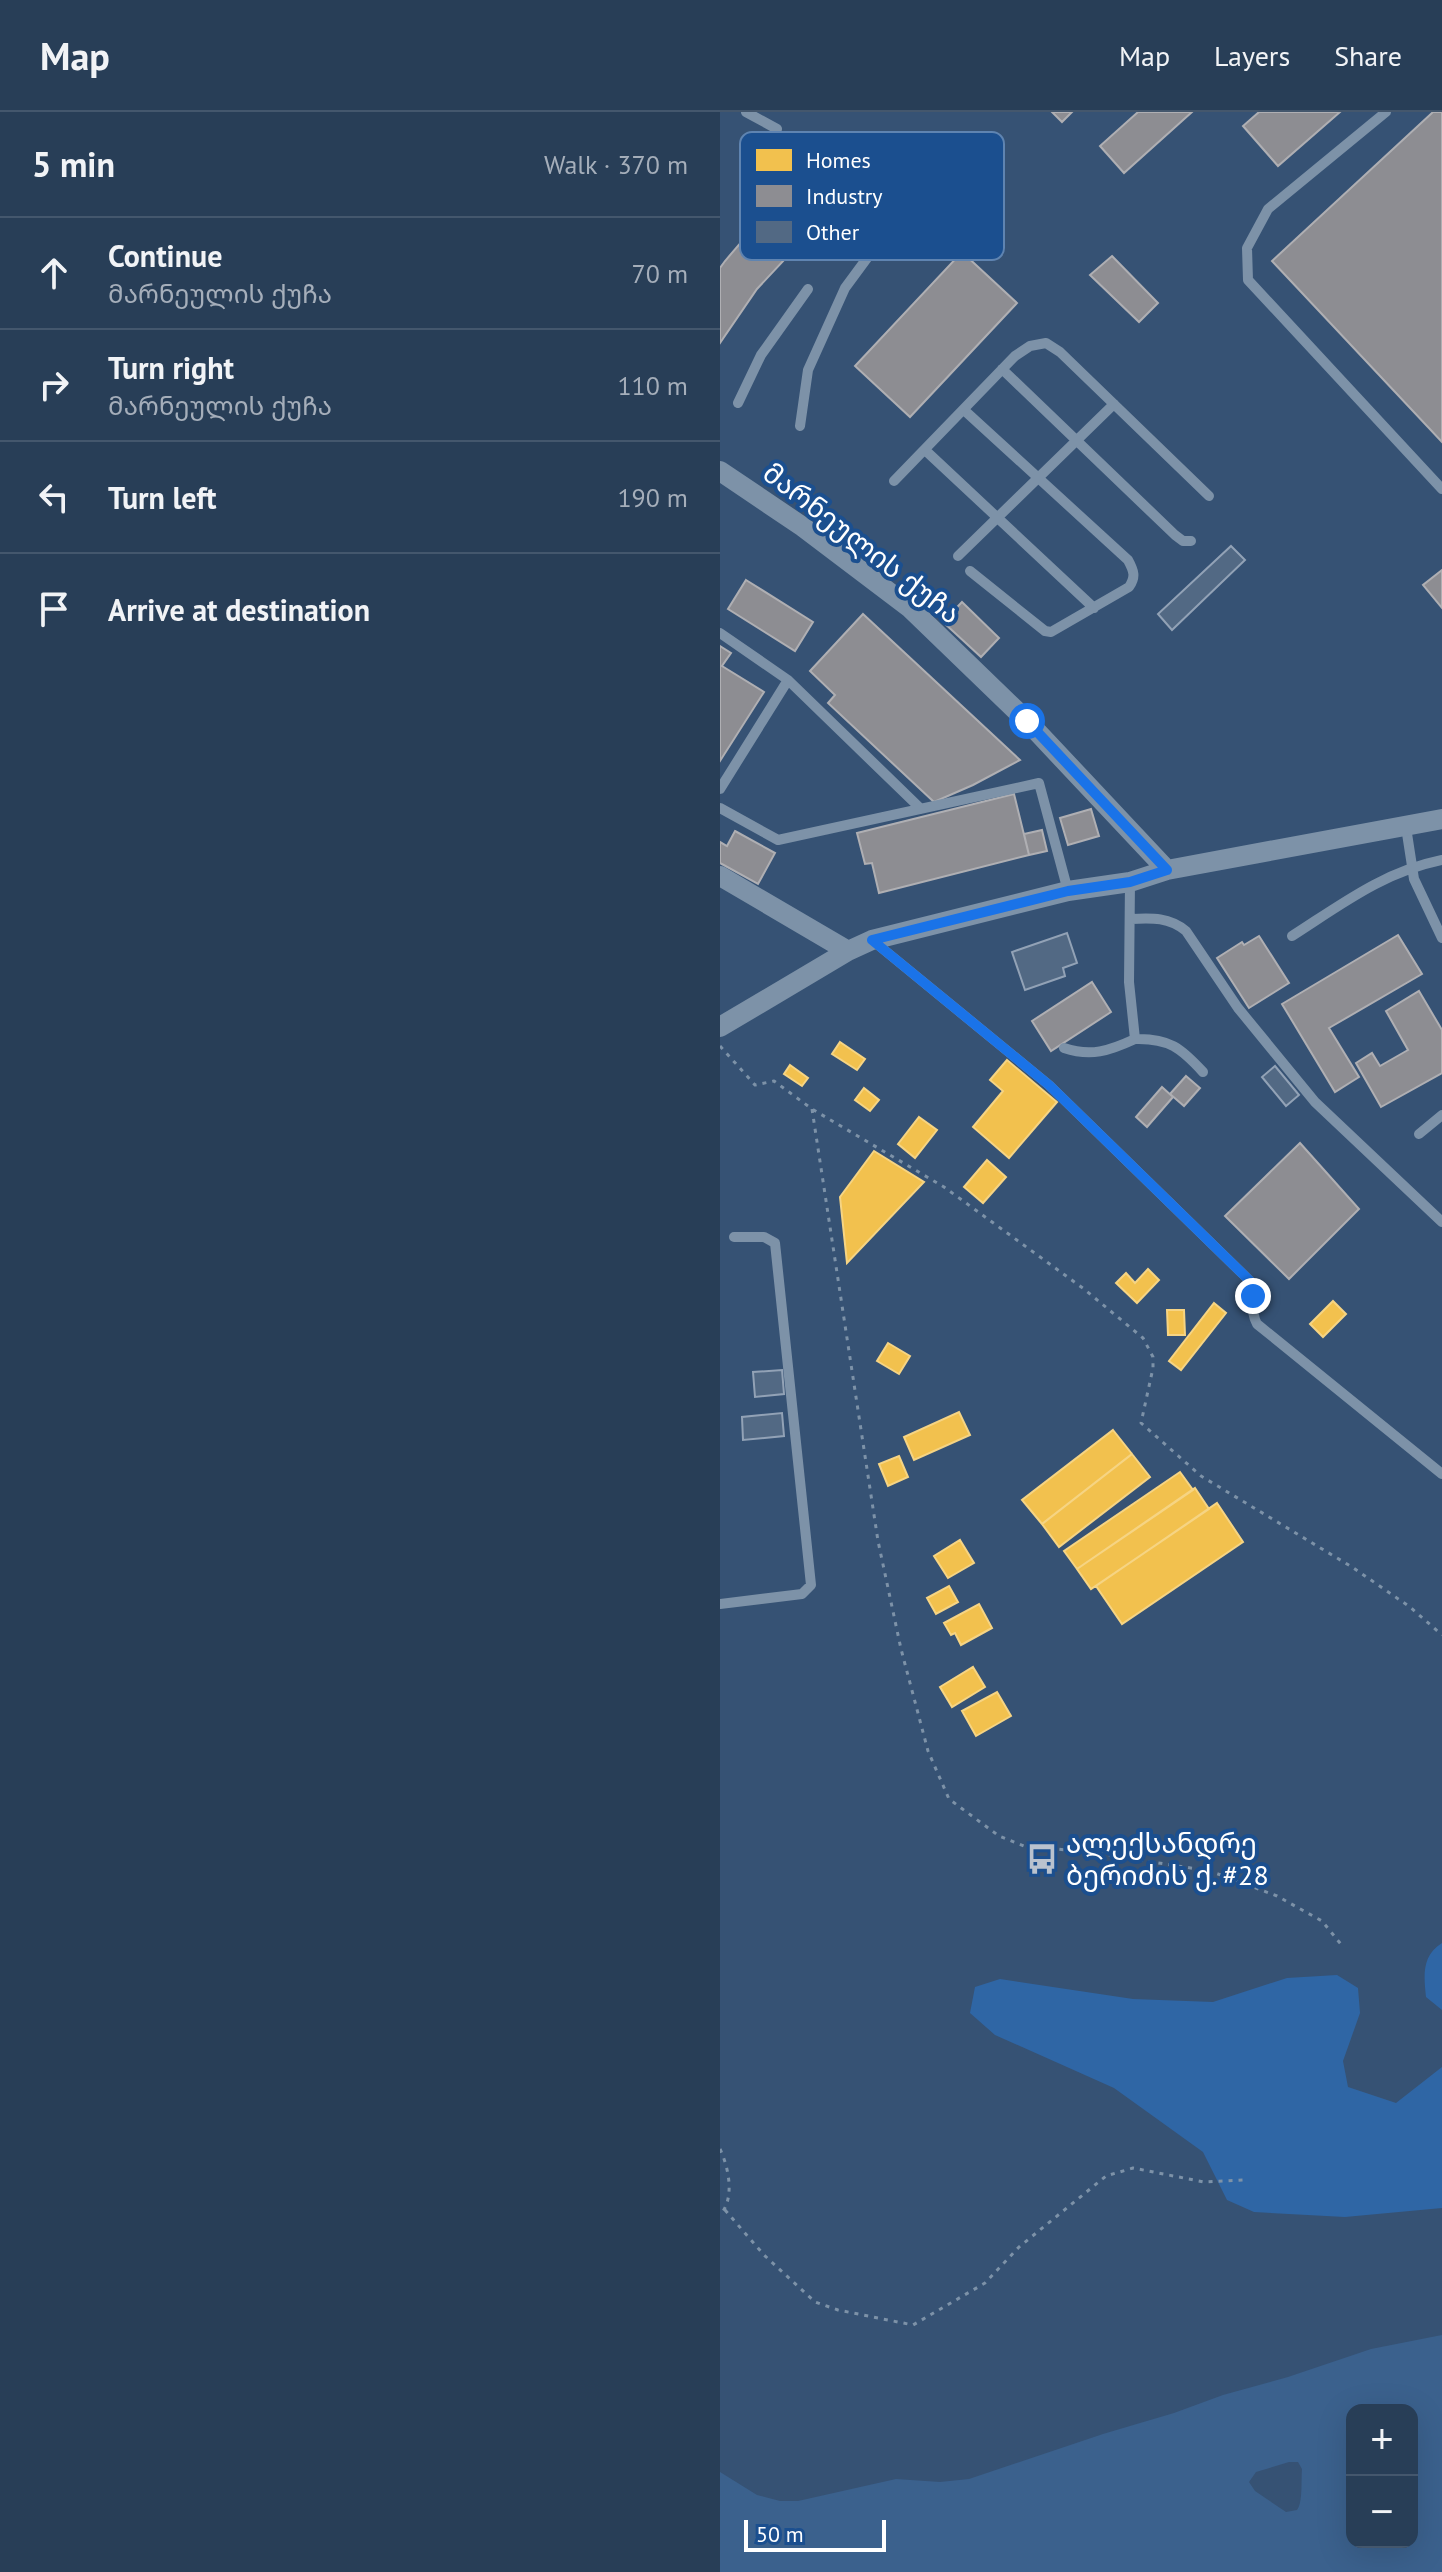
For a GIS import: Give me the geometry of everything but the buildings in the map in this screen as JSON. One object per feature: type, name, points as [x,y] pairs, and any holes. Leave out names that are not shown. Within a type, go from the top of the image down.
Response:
[{"type":"street","name":"მარნეულის ქუჩა","points":[[720,471],[803,527],[910,608],[1027,721],[1167,870]]},
{"type":"street","points":[[720,1027],[872,940],[1068,891],[1130,882],[1167,870],[1442,819]]},
{"type":"street","points":[[720,876],[848,951]]},
{"type":"lane","points":[[746,112],[777,129]]},
{"type":"lane","points":[[1386,112],[1268,209],[1247,248],[1248,280],[1442,489]]},
{"type":"lane","points":[[800,426],[808,370],[845,288],[866,260]]},
{"type":"lane","points":[[738,403],[761,355],[808,289]]},
{"type":"lane","points":[[894,481],[1002,369],[1030,346],[1046,343],[1060,352],[1209,496]]},
{"type":"lane","points":[[1002,369],[1175,535],[1183,541],[1191,541]]},
{"type":"lane","points":[[958,556],[1114,404]]},
{"type":"lane","points":[[964,410],[1128,560],[1134,570],[1134,580],[1129,587],[1057,630],[1045,631],[970,571]]},
{"type":"lane","points":[[925,450],[1094,608]]},
{"type":"lane","points":[[720,633],[788,680],[921,809]]},
{"type":"lane","points":[[720,789],[788,680]]},
{"type":"lane","points":[[720,808],[778,840],[1039,783],[1068,891]]},
{"type":"lane","points":[[1406,827],[1414,879],[1439,922],[1442,938]]},
{"type":"lane","points":[[1292,936],[1382,879],[1412,866],[1442,860]]},
{"type":"lane","points":[[1130,882],[1129,982],[1135,1039]]},
{"type":"lane","points":[[1131,919],[1157,917],[1186,931],[1238,1008],[1315,1102],[1442,1222]]},
{"type":"lane","points":[[872,940],[1049,1085],[1250,1281],[1252,1314],[1257,1324],[1442,1474]]},
{"type":"lane","points":[[1064,1048],[1081,1054],[1100,1053],[1135,1039],[1154,1039],[1182,1049],[1203,1072]]},
{"type":"lane","points":[[1419,1134],[1442,1115]]},
{"type":"lane","points":[[720,1604],[802,1594],[811,1585],[775,1243],[764,1237],[734,1237]]},
{"type":"path","points":[[720,1046],[755,1085],[774,1081],[812,1109],[944,1187],[1084,1289],[1143,1338],[1153,1357],[1141,1423],[1201,1476],[1352,1567],[1410,1607],[1442,1635]]},
{"type":"path","points":[[812,1109],[878,1541],[901,1649],[924,1736],[949,1799],[999,1836],[1024,1846],[1088,1852],[1210,1871],[1277,1896],[1322,1921],[1344,1948]]},
{"type":"path","points":[[720,2149],[730,2189],[725,2210],[720,2215]]},
{"type":"path","points":[[725,2210],[764,2255],[815,2302],[838,2310],[913,2325],[985,2283],[1019,2247],[1106,2176],[1133,2168],[1204,2182],[1244,2180]]},
{"type":"shaded area","points":[[1442,1943],[1442,2010],[1426,1997],[1425,1975],[1430,1954]]},
{"type":"shaded area","points":[[1337,1975],[1358,1988],[1360,2013],[1343,2061],[1348,2087],[1396,2103],[1442,2067],[1442,2208],[1345,2217],[1254,2212],[1227,2200],[1203,2152],[1114,2088],[995,2035],[970,2013],[975,1987],[1000,1979],[1133,1999],[1213,2002],[1287,1978]]},
{"type":"shaded area","points":[[1442,2335],[1442,2572],[720,2572],[720,2472],[757,2495],[780,2501],[798,2501],[896,2479],[940,2482],[969,2479],[1223,2395],[1371,2349]],"holes":[[[1298,2462],[1302,2469],[1297,2510],[1286,2512],[1255,2491],[1249,2482],[1256,2472]]]},
{"type":"place","name":"ალექსანდრე ბერიძის ქ. #28","points":[[1042,1859]]},
{"type":"route","points":[[1027,721],[1167,870],[1130,882],[1068,891],[872,940],[1049,1085],[1250,1281],[1253,1296]]}]
